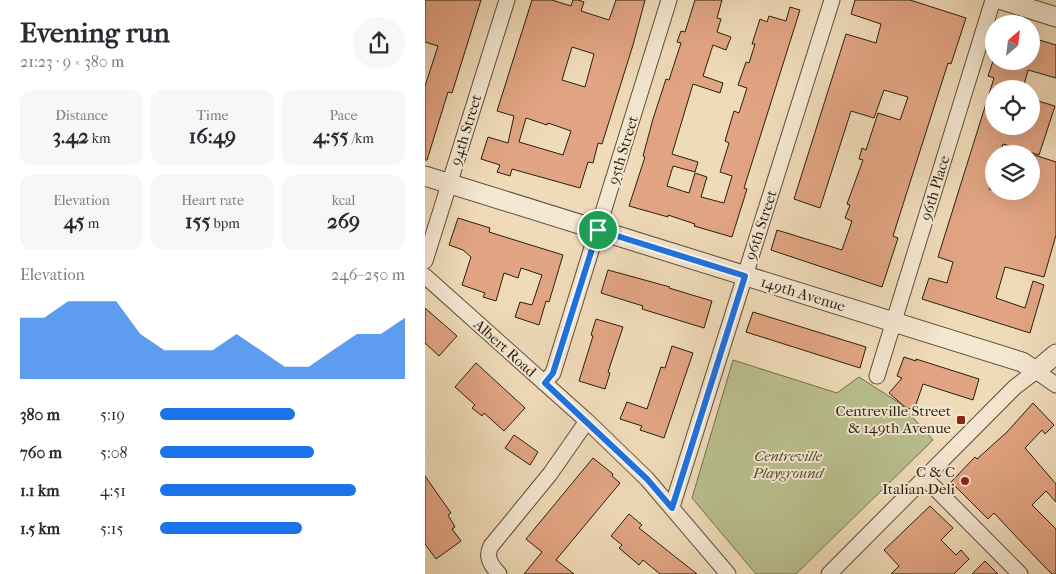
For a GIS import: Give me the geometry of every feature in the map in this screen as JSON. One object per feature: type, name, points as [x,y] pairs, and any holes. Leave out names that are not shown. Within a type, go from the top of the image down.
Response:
[{"type":"street","name":"94th Street","points":[[425,261],[507,0]]},
{"type":"street","name":"95th Street","points":[[545,383],[553,373],[669,0]]},
{"type":"street","name":"96th Street","points":[[672,508],[832,0]]},
{"type":"street","name":"96th Place","points":[[877,376],[993,0]]},
{"type":"street","points":[[1002,0],[1056,17]]},
{"type":"street","name":"149th Avenue","points":[[425,176],[1022,362],[1036,371]]},
{"type":"street","name":"Albert Road","points":[[425,276],[587,421],[647,479],[728,574]]},
{"type":"street","points":[[829,574],[1015,387],[1056,354]]},
{"type":"street","points":[[1036,371],[1056,386]]},
{"type":"street","points":[[499,574],[490,563],[488,556],[491,546],[550,474],[587,421]]},
{"type":"street","points":[[925,478],[1020,574]]},
{"type":"green space","name":"Centreville Playground","points":[[733,360],[837,393],[859,377],[901,404],[933,440],[796,574],[756,574],[692,498]]},
{"type":"building","points":[[425,0],[481,0],[452,93],[448,92],[427,160],[425,160],[425,86],[438,46],[425,42]]},
{"type":"building","points":[[532,0],[552,0],[571,6],[573,0],[578,0],[584,2],[581,11],[609,20],[616,0],[645,0],[602,144],[598,143],[593,163],[588,162],[580,188],[512,169],[510,176],[497,172],[500,165],[481,159],[488,137],[508,143],[514,116],[497,111]],"holes":[[[572,47],[594,54],[585,87],[562,80]],[[526,118],[571,131],[563,155],[519,142]]]},
{"type":"building","points":[[695,0],[722,0],[717,18],[721,19],[717,32],[731,37],[726,50],[713,45],[703,76],[723,83],[720,93],[693,84],[672,154],[698,162],[695,172],[673,166],[667,186],[689,193],[695,173],[707,177],[701,197],[724,203],[732,176],[720,172],[729,143],[725,141],[734,111],[739,113],[747,88],[738,85],[746,62],[749,63],[755,44],[752,44],[760,19],[767,22],[769,16],[786,21],[790,7],[800,10],[744,188],[747,189],[732,237],[694,226],[695,224],[668,215],[668,217],[629,206],[645,157],[643,156],[653,119],[666,79],[669,80],[681,43],[677,42],[681,31],[685,32]]},
{"type":"building","points":[[855,0],[910,0],[966,18],[951,64],[948,63],[893,236],[898,238],[882,287],[771,250],[777,230],[842,250],[852,221],[845,218],[850,205],[847,204],[863,160],[859,159],[862,148],[866,150],[878,113],[900,120],[908,97],[884,90],[874,118],[851,111],[820,208],[794,199],[846,34],[876,43],[881,24],[851,14]]},
{"type":"building","points":[[1040,40],[1056,45],[1056,78],[1028,70],[1040,70]]},
{"type":"building","points":[[990,70],[1028,70],[1025,80],[993,80],[994,78],[988,76]]},
{"type":"building","points":[[1040,102],[1055,106],[1040,152],[1040,145],[985,145],[985,200],[1040,200],[1040,157],[1056,162],[1056,235],[1044,277],[1005,267],[996,298],[1025,308],[1033,281],[1044,285],[1030,333],[922,299],[929,278],[947,283],[953,262],[938,257],[985,107],[985,135],[1040,135]]},
{"type":"building","points":[[458,218],[490,228],[489,232],[563,255],[549,302],[546,301],[539,325],[515,317],[520,302],[532,305],[542,275],[521,268],[518,278],[504,273],[496,301],[483,297],[485,293],[462,285],[471,257],[463,250],[449,245]]},
{"type":"building","points":[[608,270],[712,301],[704,328],[642,309],[643,306],[601,293]]},
{"type":"building","points":[[425,308],[457,336],[439,356],[425,343]]},
{"type":"building","points":[[753,312],[866,347],[860,368],[746,332]]},
{"type":"building","points":[[596,319],[623,327],[608,372],[610,373],[605,389],[579,381],[593,336],[591,335]]},
{"type":"building","points":[[672,346],[693,353],[664,438],[640,430],[642,426],[620,419],[627,402],[647,409],[661,367],[665,368]]},
{"type":"building","points":[[904,357],[979,379],[973,400],[923,384],[914,410],[906,408],[889,393],[902,378],[897,376]]},
{"type":"building","points":[[476,363],[525,408],[504,431],[484,413],[482,416],[472,408],[475,405],[455,387]]},
{"type":"building","points":[[1033,403],[1054,425],[1045,434],[1042,430],[1025,448],[1056,484],[1056,502],[1046,491],[1032,505],[1056,529],[1056,574],[1052,574],[994,513],[988,519],[951,482],[975,457],[977,459],[1007,432]]},
{"type":"building","points":[[514,435],[538,452],[530,465],[505,448]]},
{"type":"building","points":[[593,458],[613,474],[612,476],[620,483],[556,560],[574,574],[524,574],[542,552],[526,539]]},
{"type":"building","points":[[425,476],[451,513],[448,515],[455,527],[452,529],[461,541],[436,559],[425,544]]},
{"type":"building","points":[[930,506],[953,528],[941,540],[956,555],[961,550],[969,559],[954,574],[891,574],[899,566],[884,550]]},
{"type":"building","points":[[629,514],[642,525],[639,528],[697,574],[660,574],[643,560],[639,565],[619,548],[622,545],[611,536]]},
{"type":"building","points":[[985,561],[998,574],[972,574]]},
{"type":"place","name":"Centreville Street & 149th Avenue","points":[[961,420]]},
{"type":"place","name":"C & C Italian Deli","points":[[965,481]]},
{"type":"route","points":[[598,230],[745,276],[672,508],[647,479],[545,383],[553,373],[598,230]]}]
